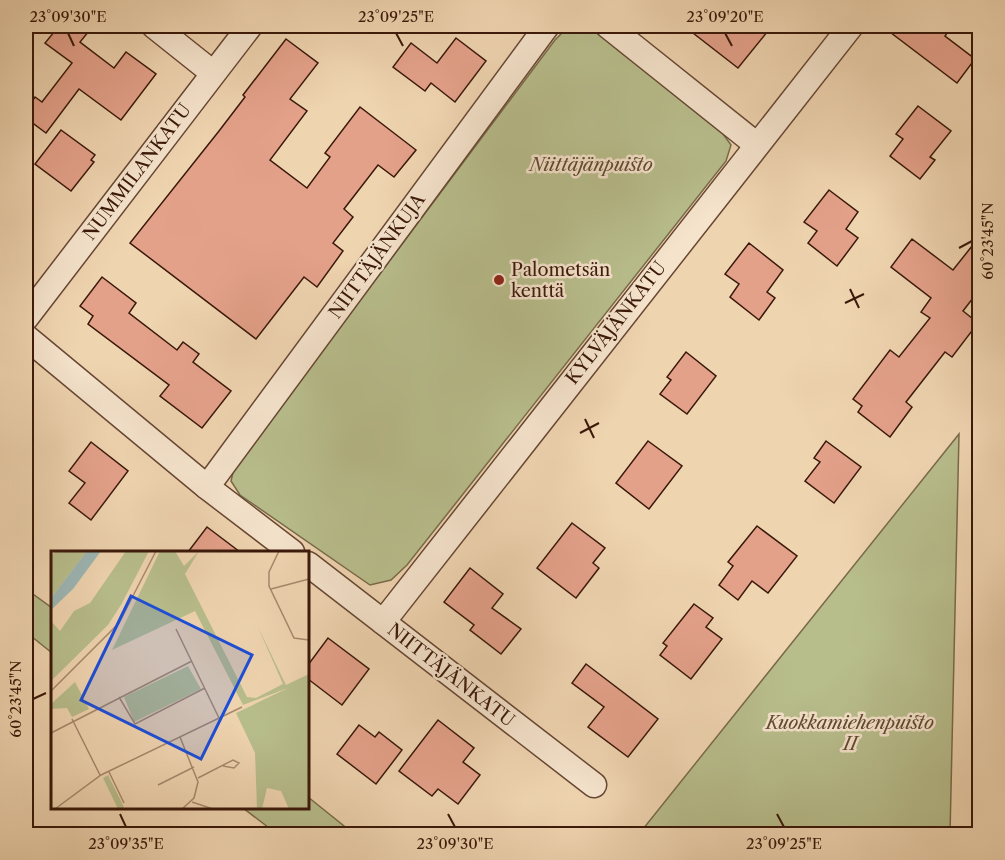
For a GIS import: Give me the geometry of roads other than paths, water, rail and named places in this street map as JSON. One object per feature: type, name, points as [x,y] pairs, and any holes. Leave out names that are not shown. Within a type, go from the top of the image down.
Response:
[{"type":"street","points":[[154,26],[213,73]]},
{"type":"street","name":"NUMMILANKATU","points":[[26,318],[250,26]]},
{"type":"street","name":"NIITTÄJÄNKUJA","points":[[207,487],[547,26]]},
{"type":"street","points":[[608,26],[757,145]]},
{"type":"street","name":"KYLVÄJÄNKATU","points":[[383,622],[851,26]]},
{"type":"street","points":[[26,337],[207,487],[291,551]]},
{"type":"street","name":"NIITTÄJÄNKATU","points":[[309,565],[594,785]]},
{"type":"place","name":"Palometsän kenttä","points":[[499,280]]},
{"type":"park label","name":"Niittäjänpuisto","points":[[591,165]]},
{"type":"park label","name":"Kuokkamiehenpuisto II","points":[[850,733]]}]
